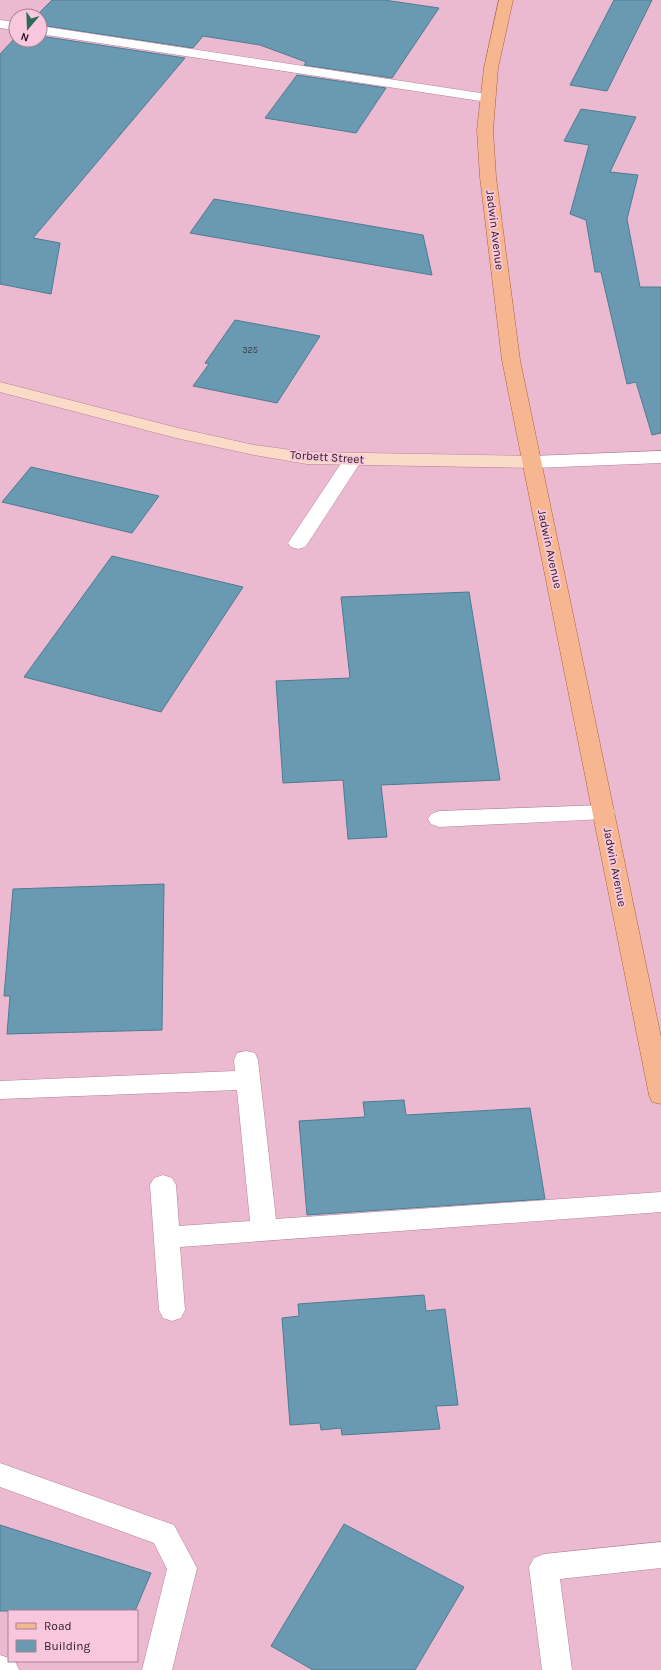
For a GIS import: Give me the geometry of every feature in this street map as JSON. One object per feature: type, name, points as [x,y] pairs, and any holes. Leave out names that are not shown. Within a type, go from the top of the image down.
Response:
[{"type":"main road","name":"Jadwin Avenue","points":[[506,0],[491,68],[485,130],[488,177],[511,360],[661,1095]]},
{"type":"street","points":[[48,31],[487,98]]},
{"type":"street","name":"Torbett Street","points":[[0,387],[176,433],[254,450],[307,458],[533,462],[661,457]]},
{"type":"street","points":[[298,543],[353,460]]},
{"type":"street","points":[[439,819],[604,812]]},
{"type":"street","points":[[0,1090],[247,1070],[264,1230]]},
{"type":"street","points":[[164,1185],[172,1310]]},
{"type":"street","points":[[167,1238],[661,1202]]},
{"type":"street","points":[[0,1475],[164,1534],[182,1568],[157,1670]]},
{"type":"street","points":[[557,1670],[544,1567],[661,1555]]},
{"type":"street","points":[[0,1669],[4,1670]]},
{"type":"building","points":[[52,0],[384,0],[439,8],[392,78],[304,65],[306,62],[260,45],[203,36],[193,48],[48,26],[48,8],[44,8]]},
{"type":"building","points":[[614,0],[652,0],[607,91],[570,85]]},
{"type":"building","points":[[48,37],[185,58],[33,238],[60,243],[51,294],[0,284],[0,54],[8,46],[8,48],[48,48]]},
{"type":"building","points":[[297,75],[386,88],[356,133],[265,118]]},
{"type":"building","points":[[581,109],[636,117],[610,172],[638,175],[627,219],[640,287],[661,287],[661,433],[652,435],[636,382],[627,384],[601,272],[595,272],[586,220],[570,214],[589,145],[564,141]]},
{"type":"building","points":[[214,199],[423,235],[432,275],[190,233]]},
{"type":"building","points":[[235,320],[320,336],[277,403],[193,386],[209,364],[205,363]]},
{"type":"building","points":[[31,467],[159,496],[132,533],[2,502]]},
{"type":"building","points":[[112,556],[243,587],[161,712],[24,677]]},
{"type":"building","points":[[469,592],[500,780],[381,785],[387,837],[348,839],[343,780],[283,783],[276,681],[350,678],[341,597]]},
{"type":"building","points":[[164,884],[162,1030],[7,1034],[10,996],[4,996],[13,889]]},
{"type":"building","points":[[404,1100],[406,1115],[530,1108],[545,1199],[307,1215],[299,1121],[365,1117],[363,1102]]},
{"type":"building","points":[[424,1295],[426,1311],[445,1309],[458,1405],[436,1406],[440,1429],[342,1435],[341,1428],[321,1430],[320,1423],[290,1425],[282,1318],[299,1316],[298,1304]]},
{"type":"building","points":[[344,1524],[464,1587],[415,1670],[313,1670],[271,1646]]},
{"type":"building","points":[[0,1525],[151,1573],[135,1610],[0,1611]]}]
